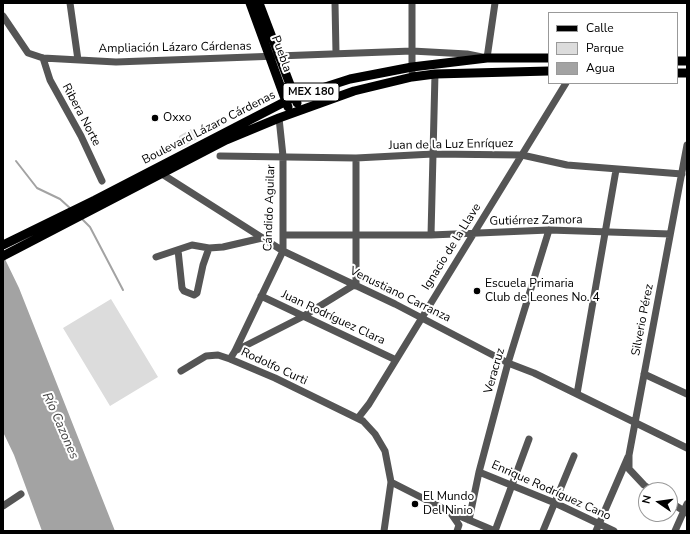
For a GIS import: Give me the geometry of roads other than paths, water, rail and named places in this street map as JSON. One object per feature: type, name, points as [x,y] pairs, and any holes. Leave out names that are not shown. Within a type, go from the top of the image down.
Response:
[{"type":"main road","name":"Puebla","points":[[250,3],[274,57],[295,112]]},
{"type":"main road","name":"Puebla","points":[[259,3],[274,57]]},
{"type":"main road","name":"Boulevard Lázaro Cárdenas","points":[[3,245],[95,200],[290,99],[350,79],[412,67],[487,58],[548,58]]},
{"type":"main road","name":"Boulevard Lázaro Cárdenas","points":[[3,256],[112,201],[226,140],[279,118],[354,91],[412,77],[435,74],[548,70]]},
{"type":"street","points":[[70,3],[78,60]]},
{"type":"street","points":[[335,3],[336,53]]},
{"type":"street","points":[[412,3],[412,77]]},
{"type":"street","points":[[487,58],[495,3]]},
{"type":"street","name":"Ampliación Lázaro Cárdenas","points":[[3,16],[28,53],[43,58],[116,62],[412,51],[467,54],[487,58]]},
{"type":"street","name":"Ribera Norte","points":[[43,58],[50,80],[81,136],[102,181]]},
{"type":"street","points":[[533,70],[535,58]]},
{"type":"street","points":[[431,234],[435,74]]},
{"type":"street","name":"Ignacio de la Llave","points":[[358,418],[369,404],[565,84]]},
{"type":"street","name":"Cándido Aguilar","points":[[230,359],[283,251],[283,156],[279,118]]},
{"type":"street","name":"Silverio Pérez","points":[[641,482],[629,468],[629,455],[687,145]]},
{"type":"street","name":"Juan de la Luz Enríquez","points":[[220,156],[356,158],[433,154],[522,155],[567,165],[682,174]]},
{"type":"street","points":[[235,351],[302,317],[355,285],[356,158]]},
{"type":"street","points":[[577,394],[616,170]]},
{"type":"street","name":"Venustiano Carranza","points":[[162,174],[283,251],[422,318],[508,363],[534,373],[687,448]]},
{"type":"street","name":"Gutiérrez Zamora","points":[[283,235],[431,234],[550,230],[670,234]]},
{"type":"street","name":"Veracruz","points":[[469,520],[479,472],[508,363],[550,230]]},
{"type":"street","points":[[156,257],[192,245],[209,248],[223,248],[262,238]]},
{"type":"street","points":[[178,250],[182,288],[184,291],[194,296],[197,293],[203,265],[209,248]]},
{"type":"street","name":"Juan Rodríguez Clara","points":[[261,296],[302,317],[396,360]]},
{"type":"street","name":"Rodolfo Curti","points":[[181,371],[206,356],[218,356],[230,359],[275,378],[358,418]]},
{"type":"street","points":[[644,374],[687,394]]},
{"type":"street","points":[[358,418],[363,421],[375,434],[384,451],[391,482],[384,531]]},
{"type":"street","points":[[391,482],[450,512],[495,531],[529,440]]},
{"type":"street","points":[[596,531],[629,455]]},
{"type":"street","points":[[543,531],[574,456]]},
{"type":"street","name":"Enrique Rodríguez Cano","points":[[479,472],[555,503],[614,531]]},
{"type":"street","points":[[3,506],[21,494]]},
{"type":"street","points":[[675,531],[686,509]]},
{"type":"street","points":[[450,512],[459,525],[457,531]]},
{"type":"street","points":[[477,523],[479,531]]},
{"type":"water","name":"Río Cazones","points":[[3,255],[19,288],[115,531],[42,531],[14,455],[3,432]]},
{"type":"waterway","points":[[16,161],[37,188],[60,199],[71,209]]},
{"type":"waterway","points":[[82,219],[90,227],[123,290]]},
{"type":"place","name":"Oxxo","points":[[155,118]]},
{"type":"place","name":"Escuela Primaria Club de Leones No. 4","points":[[477,291]]},
{"type":"place","name":"El Mundo Del Ninio","points":[[415,504]]}]
